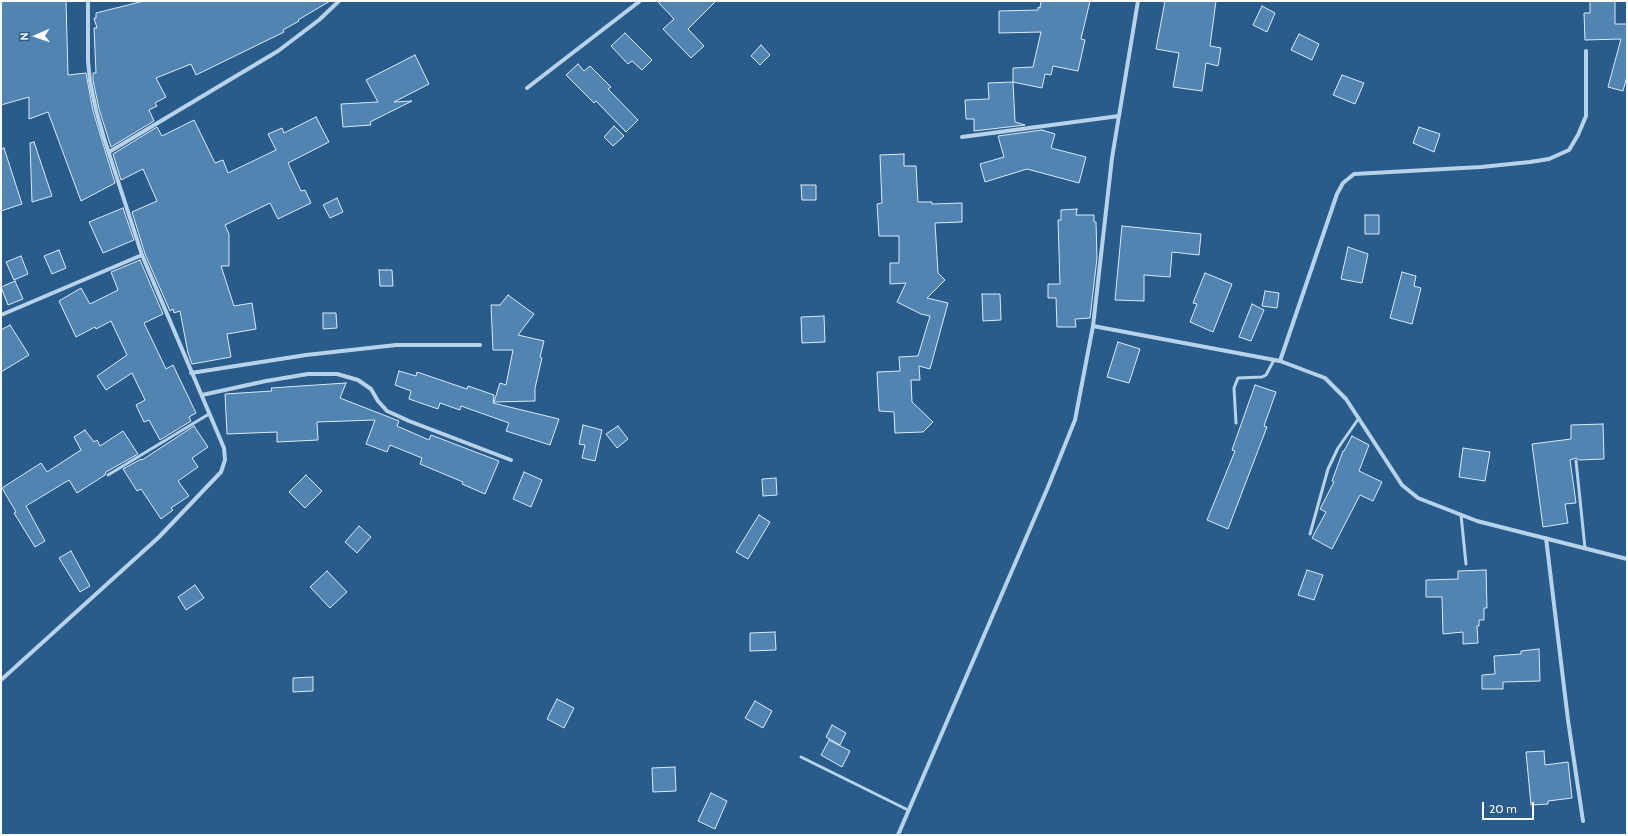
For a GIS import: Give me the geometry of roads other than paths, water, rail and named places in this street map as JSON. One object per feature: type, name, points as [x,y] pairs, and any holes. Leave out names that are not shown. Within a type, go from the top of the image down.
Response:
[{"type":"street","points":[[1,680],[159,537],[221,472],[225,460],[224,448],[142,255],[96,110],[90,82],[88,61],[88,1]]},
{"type":"street","points":[[109,152],[278,51],[319,20],[339,1]]},
{"type":"street","points":[[527,88],[640,1]]},
{"type":"street","points":[[898,835],[1048,487],[1075,420],[1093,326],[1108,184],[1138,1]]},
{"type":"street","points":[[1280,362],[1336,194],[1342,183],[1354,174],[1530,162],[1549,159],[1568,150],[1578,135],[1586,116],[1586,51]]},
{"type":"street","points":[[962,138],[1119,116]]},
{"type":"street","points":[[1,315],[142,255]]},
{"type":"street","points":[[1093,326],[1274,360],[1325,378],[1346,399],[1402,485],[1418,498],[1477,521],[1627,559]]},
{"type":"street","points":[[192,373],[306,355],[396,345],[480,345]]},
{"type":"street","points":[[202,395],[266,381],[308,374],[337,374],[358,380],[371,389],[378,401],[388,411],[409,421],[511,460]]},
{"type":"street","points":[[1546,538],[1568,720],[1583,821]]},
{"type":"lane","points":[[1236,423],[1234,388],[1238,378],[1262,377],[1266,375],[1274,360]]},
{"type":"lane","points":[[108,475],[209,414]]},
{"type":"lane","points":[[1310,534],[1328,469],[1338,448],[1359,418]]},
{"type":"lane","points":[[1576,461],[1585,548]]},
{"type":"lane","points":[[1461,514],[1466,564]]},
{"type":"lane","points":[[800,757],[908,810]]}]
